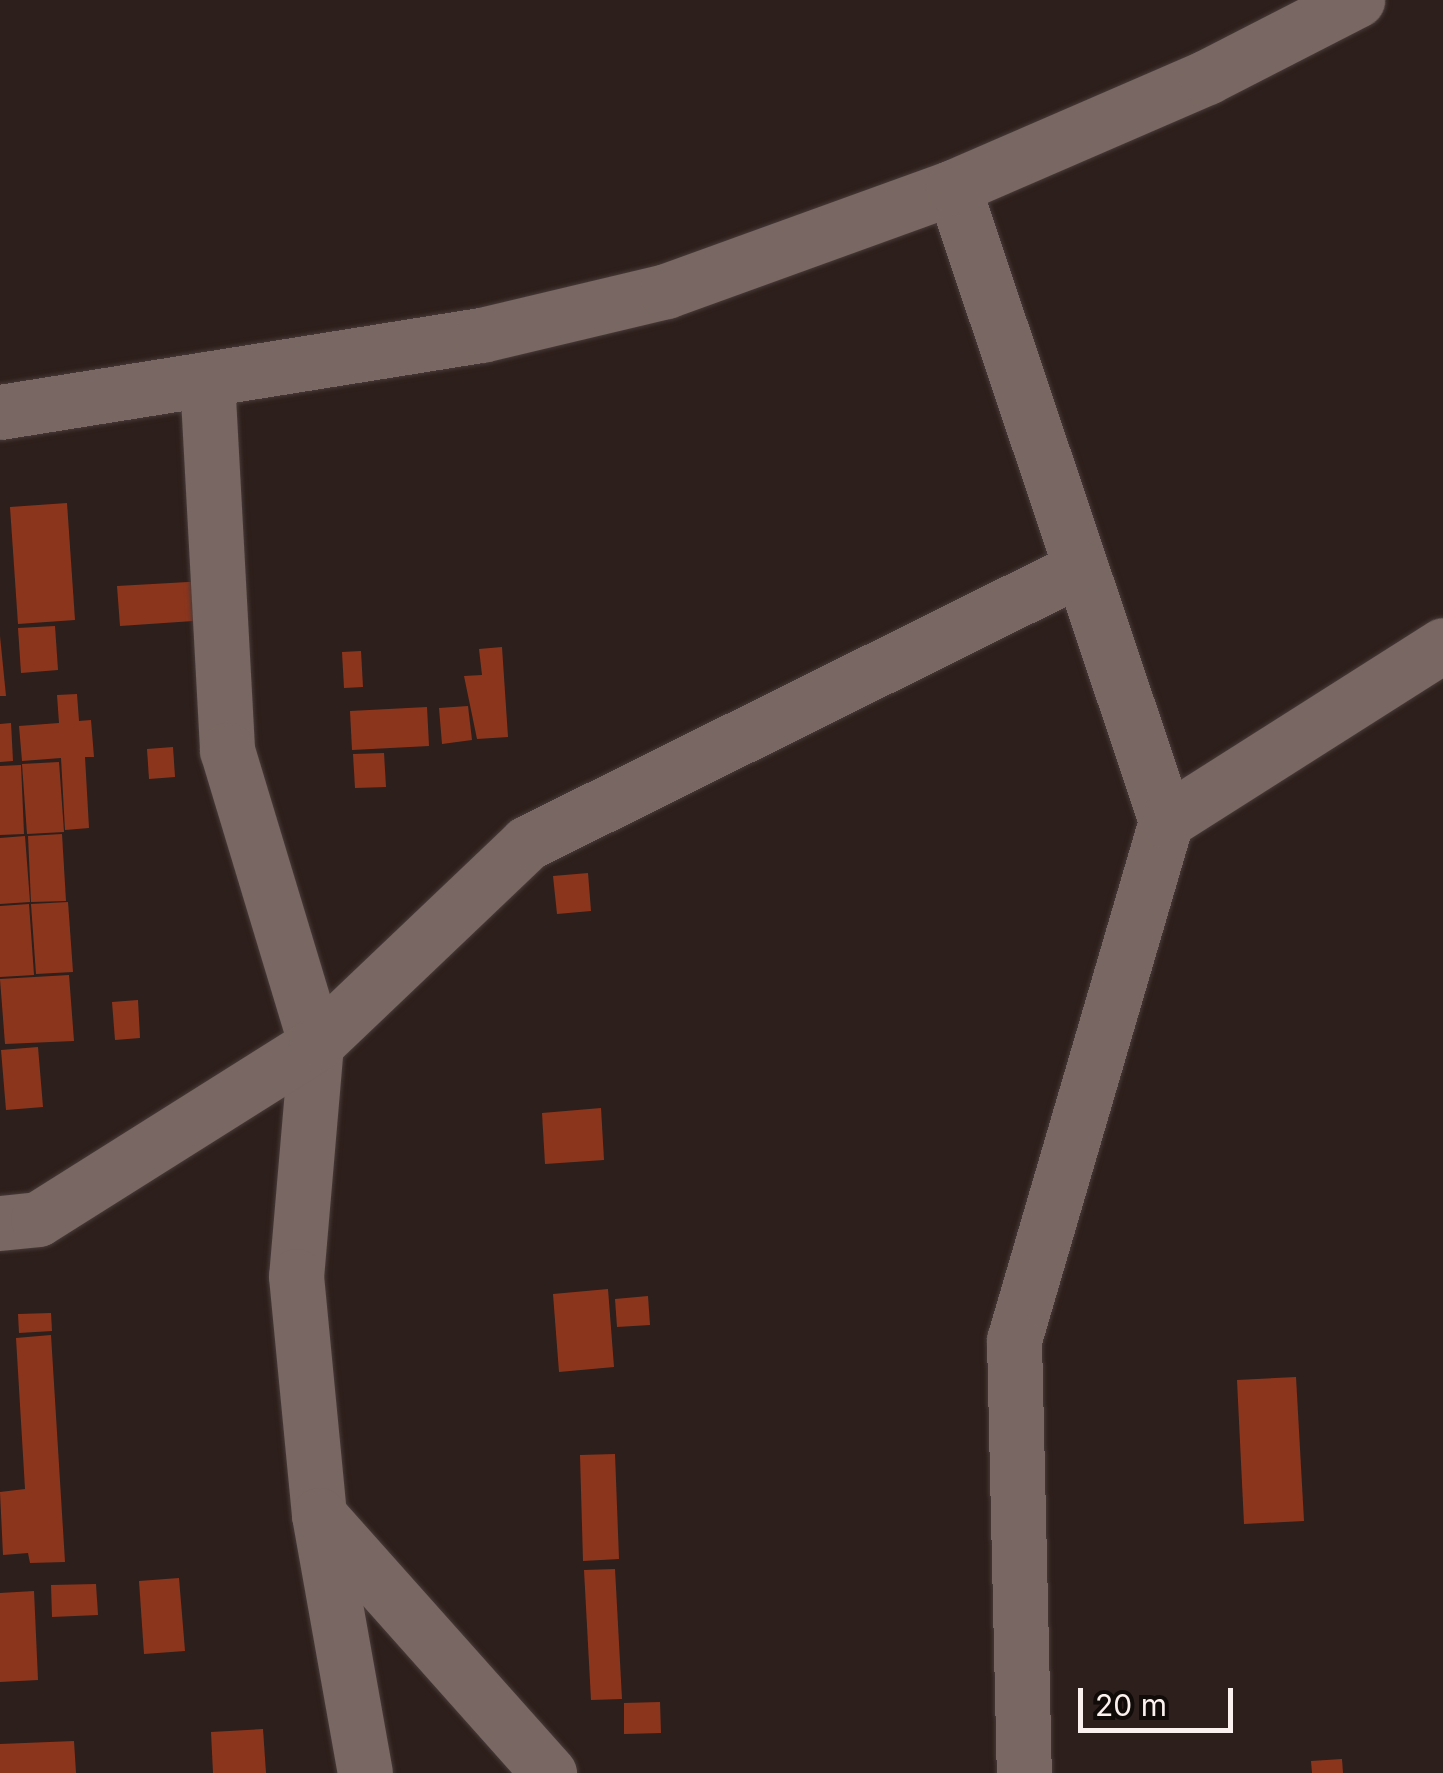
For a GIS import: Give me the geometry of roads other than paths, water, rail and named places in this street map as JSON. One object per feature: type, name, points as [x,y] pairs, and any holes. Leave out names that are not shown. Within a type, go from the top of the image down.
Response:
[{"type":"street","points":[[0,412],[575,314],[757,263],[953,187],[1207,76],[1357,0]]},
{"type":"street","points":[[953,187],[1166,821],[1014,1340],[1024,1773]]},
{"type":"street","points":[[207,379],[227,750],[316,1044],[296,1276],[319,1515],[365,1773]]},
{"type":"street","points":[[0,1223],[38,1219],[316,1044],[526,843],[1081,568]]},
{"type":"street","points":[[1166,821],[1443,645]]},
{"type":"street","points":[[319,1515],[549,1773]]}]
